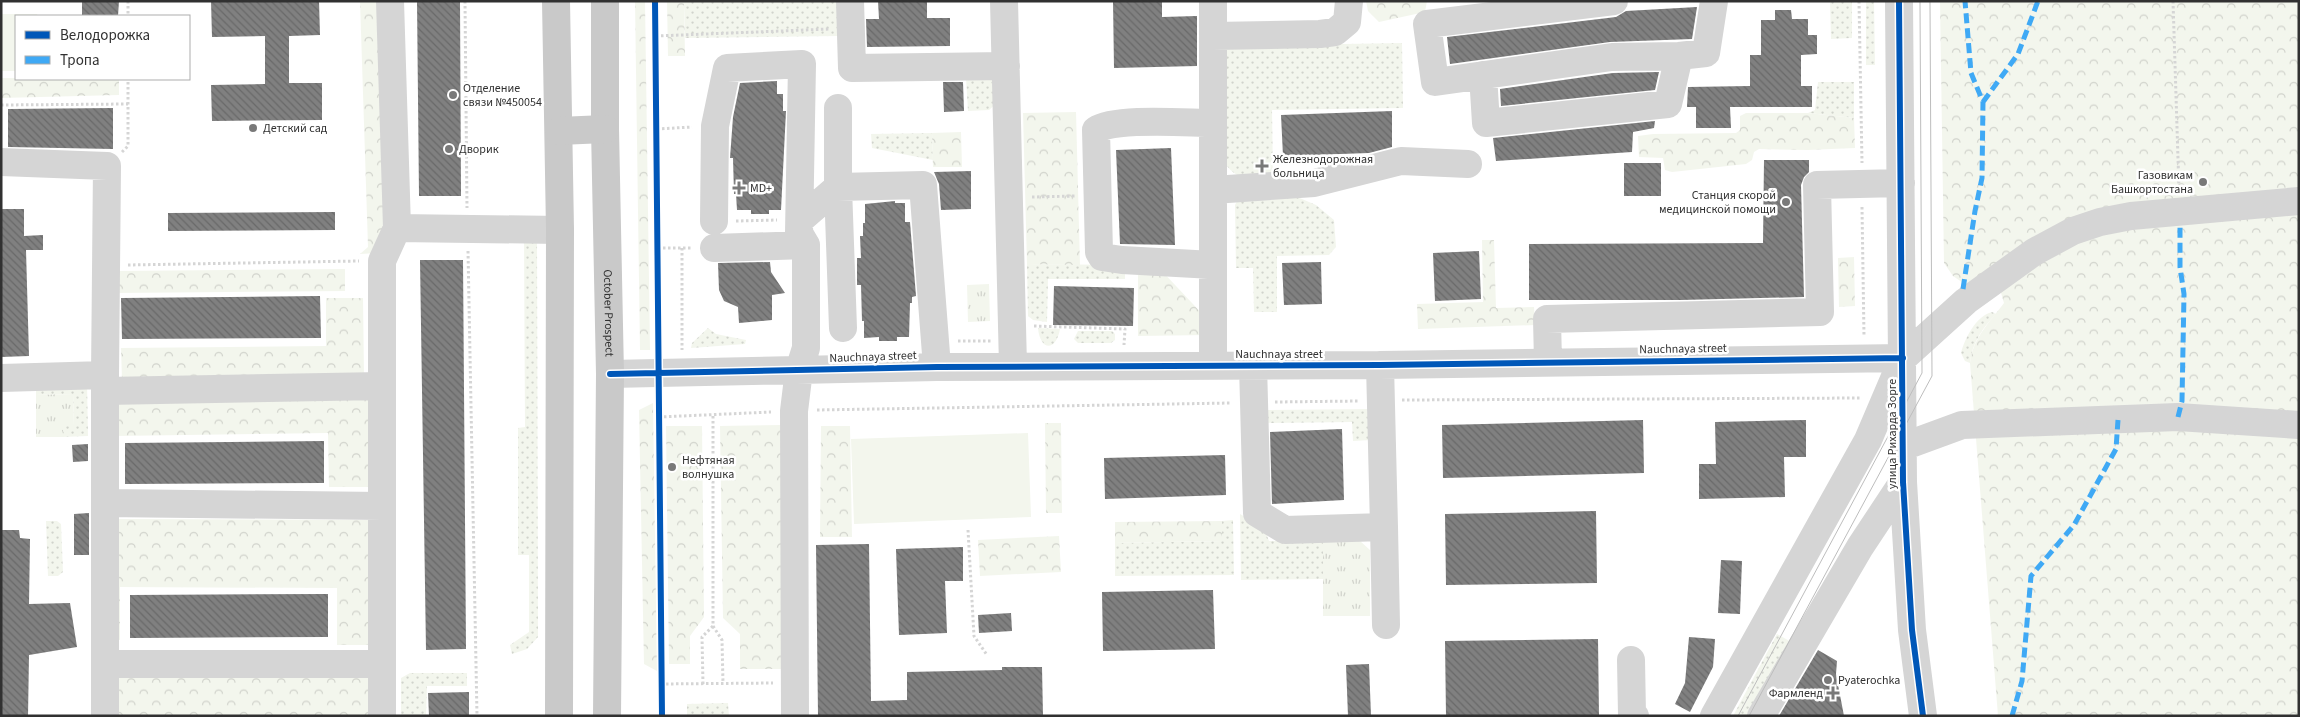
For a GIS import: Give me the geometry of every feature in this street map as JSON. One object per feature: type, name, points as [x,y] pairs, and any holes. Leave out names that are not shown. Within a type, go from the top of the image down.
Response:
[{"type":"main road","points":[[556,1],[560,230],[559,716]]},
{"type":"main road","name":"October Prospect","points":[[605,1],[605,129],[610,374],[607,716]]},
{"type":"main road","points":[[558,131],[605,129]]},
{"type":"street","points":[[382,716],[382,261],[398,228],[390,1]]},
{"type":"street","points":[[850,1],[852,68],[1006,66]]},
{"type":"street","points":[[1004,1],[1013,366]]},
{"type":"street","points":[[1213,1],[1213,366]]},
{"type":"street","points":[[1213,36],[1320,34],[1335,32],[1347,22],[1349,1]]},
{"type":"street","points":[[1614,1],[1427,24],[1435,82],[1612,57],[1679,56],[1706,53],[1714,1]]},
{"type":"street","name":"улица Рихарда Зорге","points":[[1898,1],[1903,482],[1912,630],[1923,716]]},
{"type":"street","points":[[1483,75],[1486,123],[1668,104],[1679,56]]},
{"type":"street","points":[[714,221],[716,126],[727,68],[802,64],[806,348],[799,370],[794,411],[795,716]]},
{"type":"street","points":[[838,108],[838,187],[843,328]]},
{"type":"street","points":[[1213,123],[1103,125],[1096,130],[1099,252],[1102,256],[1122,260],[1213,265]]},
{"type":"street","points":[[1,162],[107,166],[105,716]]},
{"type":"street","points":[[1213,190],[1314,184],[1401,162],[1468,164]]},
{"type":"street","points":[[1548,362],[1547,319],[1820,312],[1817,185],[1901,183]]},
{"type":"street","points":[[838,187],[922,185],[938,367]]},
{"type":"street","points":[[714,248],[803,233],[838,187]]},
{"type":"street","points":[[1714,716],[1868,440],[1903,358],[1966,301],[2034,252],[2073,232],[2100,222],[2131,216],[2299,201]]},
{"type":"street","points":[[398,228],[560,230]]},
{"type":"street","name":"Nauchnaya street","points":[[610,374],[1013,366],[1380,365],[1903,358]]},
{"type":"street","points":[[1253,365],[1258,513],[1285,530],[1384,527]]},
{"type":"street","points":[[1380,365],[1386,625]]},
{"type":"street","points":[[1,378],[105,383],[382,386]]},
{"type":"street","points":[[1902,447],[1962,425],[2178,417],[2299,425]]},
{"type":"street","points":[[1762,716],[1860,547],[1903,482]]},
{"type":"street","points":[[105,503],[382,506]]},
{"type":"street","points":[[1631,660],[1632,715],[1635,716]]},
{"type":"street","points":[[105,664],[382,664]]},
{"type":"path","points":[[128,1],[128,15]]},
{"type":"path","points":[[465,1],[477,716]]},
{"type":"path","points":[[2174,1],[2180,212]]},
{"type":"path","points":[[656,27],[656,45]]},
{"type":"path","points":[[656,36],[851,29]]},
{"type":"path","points":[[107,166],[128,146],[128,80]]},
{"type":"path","points":[[1,105],[128,104]]},
{"type":"path","points":[[657,120],[657,139]]},
{"type":"path","points":[[657,129],[716,126]]},
{"type":"path","points":[[1009,197],[1098,195]]},
{"type":"path","points":[[658,238],[658,258]]},
{"type":"path","points":[[682,248],[682,352]]},
{"type":"path","points":[[106,266],[382,261]]},
{"type":"path","points":[[1012,325],[1125,329],[1124,351]]},
{"type":"path","points":[[659,417],[794,411],[1254,402],[1863,398]]},
{"type":"path","points":[[659,408],[659,427]]},
{"type":"path","points":[[713,414],[713,626],[722,640],[723,683]]},
{"type":"path","points":[[968,530],[974,636],[987,655]]},
{"type":"path","points":[[704,684],[702,637],[713,626]]},
{"type":"path","points":[[662,692],[661,681],[704,684],[795,682]]},
{"type":"green space","points":[[360,1],[380,1],[388,228],[378,253],[360,254],[368,247]]},
{"type":"green space","points":[[635,1],[645,1],[650,350],[640,350]]},
{"type":"green space","points":[[667,1],[684,1],[685,56],[668,56]]},
{"type":"green space","points":[[684,1],[837,1],[838,36],[685,38]]},
{"type":"green space","points":[[1366,1],[1427,1],[1425,12],[1379,22],[1368,11]]},
{"type":"green space","points":[[1852,1],[1852,38],[1831,39],[1830,2]]},
{"type":"green space","points":[[1866,1],[1874,1],[1875,65],[1866,65]]},
{"type":"green space","points":[[1940,1],[2299,1],[2299,716],[1998,716],[1970,363],[1978,338],[2004,303],[1996,276],[1969,287],[1953,276],[1944,263]]},
{"type":"green space","points":[[1,14],[37,14],[15,15],[15,71],[1,71]]},
{"type":"green space","points":[[1402,43],[1403,108],[1272,110],[1273,176],[1251,178],[1240,176],[1229,169],[1224,162],[1222,46]]},
{"type":"green space","points":[[998,76],[999,101],[989,110],[968,111],[966,78]]},
{"type":"green space","points":[[1,78],[15,78],[15,80],[119,80],[119,95],[1,98]]},
{"type":"green space","points":[[1818,82],[1854,82],[1854,118],[1808,113],[1815,110]]},
{"type":"green space","points":[[1076,112],[1080,265],[1027,264],[1023,113]]},
{"type":"green space","points":[[1746,113],[1808,113],[1854,118],[1855,148],[1808,150],[1759,149],[1754,152],[1752,160],[1746,164],[1672,172],[1665,170],[1663,158],[1639,157],[1638,136],[1653,134],[1736,133],[1740,130],[1740,116]]},
{"type":"green space","points":[[961,132],[962,167],[933,167],[932,133]]},
{"type":"green space","points":[[932,133],[933,160],[872,148],[871,134]]},
{"type":"green space","points":[[1281,190],[1316,205],[1334,220],[1336,247],[1329,255],[1277,256],[1277,312],[1254,312],[1253,268],[1236,268],[1235,205],[1240,195]]},
{"type":"green space","points":[[537,236],[538,637],[527,649],[512,654],[510,645],[529,632],[529,555],[518,555],[518,428],[525,427],[524,237]]},
{"type":"green space","points":[[1482,240],[1494,240],[1496,308],[1534,307],[1535,325],[1418,329],[1417,304],[1483,302]]},
{"type":"green space","points":[[1854,257],[1855,306],[1839,307],[1838,258]]},
{"type":"green space","points":[[1027,264],[1125,265],[1125,279],[1048,279],[1047,322],[1033,320],[1028,316]]},
{"type":"green space","points":[[345,269],[345,291],[116,293],[116,271]]},
{"type":"green space","points":[[1138,269],[1160,269],[1208,320],[1208,335],[1138,336]]},
{"type":"green space","points":[[989,284],[990,321],[968,322],[967,285]]},
{"type":"green space","points":[[326,298],[363,298],[364,377],[122,380],[121,348],[326,346]]},
{"type":"green space","points":[[1992,312],[1996,314],[1979,336],[1973,348],[1970,363],[1965,361],[1961,353],[1968,334],[1981,318]]},
{"type":"green space","points":[[708,328],[716,334],[746,340],[745,344],[691,348],[692,343]]},
{"type":"green space","points":[[1038,328],[1060,329],[1058,337],[1052,345],[1048,346],[1042,341]]},
{"type":"green space","points":[[1078,331],[1112,331],[1115,334],[1115,340],[1111,343],[1078,343],[1074,339]]},
{"type":"green space","points":[[36,383],[87,383],[88,436],[63,437],[63,426],[74,426],[73,394],[36,395]]},
{"type":"green space","points":[[73,394],[74,426],[63,426],[63,437],[36,437],[36,395]]},
{"type":"green space","points":[[374,394],[375,487],[329,487],[328,433],[115,436],[115,397]]},
{"type":"green space","points":[[653,403],[657,671],[644,664],[639,410]]},
{"type":"green space","points":[[1371,409],[1371,440],[1353,441],[1352,422],[1260,423],[1260,410]]},
{"type":"green space","points":[[1045,423],[1061,423],[1062,513],[1046,513]]},
{"type":"green space","points":[[781,425],[784,669],[740,669],[740,634],[723,618],[720,426]]},
{"type":"green space","points":[[666,426],[702,426],[704,617],[690,636],[690,664],[669,664]]},
{"type":"green space","points":[[821,426],[850,426],[852,537],[820,537]]},
{"type":"green space","points":[[1028,433],[1031,517],[854,524],[851,439]]},
{"type":"green space","points":[[1240,514],[1264,528],[1269,541],[1323,541],[1323,579],[1241,580]]},
{"type":"green space","points":[[113,519],[373,520],[372,645],[337,645],[337,588],[120,587],[120,640],[112,639]]},
{"type":"green space","points":[[1233,520],[1234,575],[1115,576],[1115,543],[1222,541],[1222,521]]},
{"type":"green space","points":[[46,521],[57,521],[61,524],[63,572],[58,576],[48,576]]},
{"type":"green space","points":[[1222,521],[1222,541],[1115,543],[1115,522]]},
{"type":"green space","points":[[1059,536],[1061,572],[980,576],[978,540]]},
{"type":"green space","points":[[1323,541],[1360,541],[1370,550],[1370,616],[1323,616]]},
{"type":"green space","points":[[1777,634],[1793,643],[1753,716],[1733,716]]},
{"type":"green space","points":[[116,671],[376,675],[376,716],[115,716]]},
{"type":"green space","points":[[410,673],[467,673],[467,686],[427,686],[426,716],[401,716],[401,678]]},
{"type":"green space","points":[[728,703],[729,716],[687,716],[687,704]]},
{"type":"building","points":[[82,1],[119,1],[118,15],[82,15]]},
{"type":"building","points":[[211,1],[319,1],[320,35],[289,36],[289,83],[322,83],[322,120],[212,121],[211,85],[265,84],[265,36],[212,37]]},
{"type":"building","points":[[417,1],[460,1],[461,196],[419,196]]},
{"type":"building","points":[[878,1],[927,1],[927,18],[950,18],[950,46],[867,47],[866,19],[879,19]]},
{"type":"building","points":[[1113,1],[1162,1],[1162,17],[1197,16],[1197,66],[1114,68]]},
{"type":"building","points":[[1697,7],[1692,39],[1610,42],[1450,64],[1447,37],[1616,17],[1626,11]]},
{"type":"building","points":[[1775,10],[1791,10],[1792,19],[1808,19],[1808,35],[1817,35],[1817,54],[1801,55],[1801,86],[1812,86],[1812,107],[1730,107],[1731,128],[1696,128],[1696,107],[1687,107],[1688,87],[1750,86],[1750,55],[1761,55],[1761,20],[1775,20]]},
{"type":"building","points":[[1659,72],[1655,90],[1501,106],[1500,89],[1613,73]]},
{"type":"building","points":[[777,81],[777,94],[783,94],[783,111],[786,111],[781,210],[769,210],[769,214],[751,214],[751,210],[737,210],[736,194],[734,194],[733,158],[730,158],[733,117],[740,83]]},
{"type":"building","points":[[943,82],[963,82],[964,111],[944,112]]},
{"type":"building","points":[[113,108],[113,149],[8,147],[8,109]]},
{"type":"building","points":[[1392,111],[1392,147],[1369,153],[1283,156],[1281,115]]},
{"type":"building","points":[[1655,121],[1654,128],[1633,132],[1632,152],[1496,161],[1493,138]]},
{"type":"building","points":[[1171,148],[1175,245],[1120,244],[1116,150]]},
{"type":"building","name":"Станция скорой медицинской помощи","points":[[1764,160],[1809,160],[1809,172],[1804,177],[1801,185],[1804,297],[1681,300],[1529,300],[1529,244],[1763,243]]},
{"type":"building","points":[[1624,163],[1661,163],[1661,196],[1624,196]]},
{"type":"building","points":[[971,171],[971,209],[941,210],[939,184],[934,172]]},
{"type":"building","points":[[895,201],[895,203],[905,203],[905,222],[910,222],[916,296],[912,297],[912,303],[910,303],[909,337],[897,337],[897,341],[879,341],[879,337],[864,338],[861,285],[857,285],[857,258],[861,258],[860,236],[863,236],[865,204]]},
{"type":"building","points":[[1,209],[24,209],[24,236],[43,235],[43,250],[26,250],[29,356],[1,357]]},
{"type":"building","points":[[335,212],[335,230],[168,231],[168,213]]},
{"type":"building","points":[[1479,251],[1481,299],[1435,301],[1433,253]]},
{"type":"building","points":[[420,260],[463,260],[466,649],[426,650]]},
{"type":"building","points":[[770,262],[771,272],[785,293],[772,295],[772,320],[739,323],[738,307],[724,301],[719,290],[718,263]]},
{"type":"building","points":[[1321,262],[1322,304],[1284,305],[1282,263]]},
{"type":"building","points":[[1054,286],[1134,288],[1133,326],[1053,325]]},
{"type":"building","points":[[320,296],[321,338],[122,339],[121,298]]},
{"type":"building","points":[[1643,420],[1644,473],[1443,478],[1442,425]]},
{"type":"building","points":[[1806,420],[1806,457],[1784,457],[1785,497],[1699,499],[1699,464],[1716,464],[1715,422]]},
{"type":"building","points":[[1342,429],[1344,500],[1272,504],[1270,432]]},
{"type":"building","points":[[324,441],[324,483],[125,484],[125,443]]},
{"type":"building","points":[[88,444],[88,461],[73,462],[72,445]]},
{"type":"building","points":[[1225,455],[1226,495],[1105,499],[1104,458]]},
{"type":"building","points":[[1596,511],[1597,583],[1446,585],[1445,514]]},
{"type":"building","points":[[89,513],[89,555],[74,555],[74,514]]},
{"type":"building","points":[[1,530],[19,530],[20,538],[30,539],[29,604],[70,603],[77,647],[29,655],[28,716],[1,716]]},
{"type":"building","points":[[869,544],[871,701],[907,700],[907,672],[1002,670],[1002,667],[1042,667],[1043,716],[818,716],[816,545]]},
{"type":"building","points":[[963,547],[963,581],[945,581],[947,633],[899,635],[896,549]]},
{"type":"building","points":[[1721,560],[1742,561],[1740,614],[1718,613]]},
{"type":"building","points":[[1213,590],[1215,649],[1103,651],[1102,592]]},
{"type":"building","points":[[328,594],[328,637],[130,638],[130,595]]},
{"type":"building","points":[[1011,613],[1012,631],[979,633],[978,615]]},
{"type":"building","points":[[1689,637],[1715,639],[1713,667],[1690,712],[1675,704],[1685,683]]},
{"type":"building","points":[[1598,639],[1599,716],[1446,716],[1445,641]]},
{"type":"building","points":[[1818,650],[1837,661],[1836,674],[1844,716],[1779,716]]},
{"type":"building","points":[[1369,664],[1371,716],[1348,716],[1346,665]]},
{"type":"building","points":[[469,692],[469,716],[429,716],[428,693]]},
{"type":"tram line","points":[[1738,716],[1922,373],[1920,1]]},
{"type":"tram line","points":[[1749,716],[1932,376],[1930,1]]},
{"type":"marked path","points":[[1963,289],[1982,178],[1983,102],[1971,73],[1965,1]]},
{"type":"marked path","points":[[1983,102],[2018,54],[2038,1]]},
{"type":"marked path","points":[[2178,417],[2182,401],[2184,294],[2180,267],[2180,225]]},
{"type":"marked path","points":[[2012,716],[2022,681],[2031,576],[2074,525],[2116,449],[2118,420]]},
{"type":"cycle path","points":[[655,1],[662,716]]},
{"type":"cycle path","points":[[1899,1],[1903,482],[1912,630],[1923,716]]},
{"type":"cycle path","points":[[610,374],[937,367],[1380,365],[1903,358]]},
{"type":"place","name":"Отделение связи №450054","points":[[453,95]]},
{"type":"place","name":"Детский сад","points":[[253,128]]},
{"type":"place","name":"Дворик","points":[[449,149]]},
{"type":"place","name":"Железнодорожная больница","points":[[1262,166]]},
{"type":"place","name":"Газовикам Башкортостана","points":[[2203,182]]},
{"type":"place","name":"MD+","points":[[739,188]]},
{"type":"place","name":"Станция скорой медицинской помощи","points":[[1786,202]]},
{"type":"place","name":"Нефтяная волнушка","points":[[672,467]]},
{"type":"place","name":"Pyaterochka","points":[[1828,680]]},
{"type":"place","name":"Фармленд","points":[[1833,693]]}]
